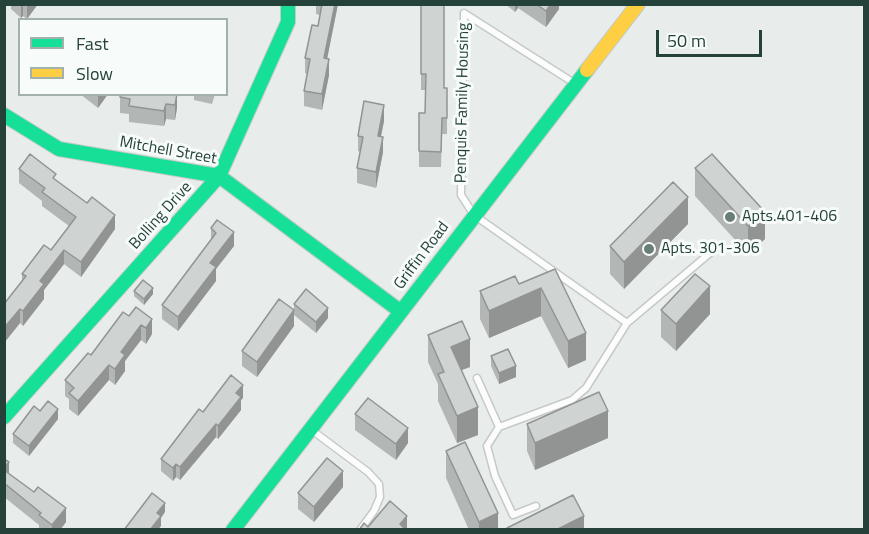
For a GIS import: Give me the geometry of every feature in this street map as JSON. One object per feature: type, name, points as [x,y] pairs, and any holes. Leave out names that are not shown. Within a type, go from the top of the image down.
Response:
[{"type":"street","name":"Bolling Drive","points":[[4,417],[219,176],[288,22],[288,4]]},
{"type":"street","name":"Griffin Road","points":[[233,530],[638,4]]},
{"type":"street","name":"Mitchell Street","points":[[4,115],[59,149],[219,176],[400,311]]},
{"type":"lane","points":[[464,4],[464,13]]},
{"type":"lane","name":"Penquis Family Housing","points":[[464,13],[576,84]]},
{"type":"lane","name":"Penquis Family Housing","points":[[464,13],[461,195],[474,215]]},
{"type":"lane","points":[[474,215],[627,323]]},
{"type":"lane","points":[[536,506],[513,514],[495,476],[487,446],[499,427],[572,400],[586,388],[627,323],[716,248]]},
{"type":"lane","points":[[477,378],[499,427]]},
{"type":"lane","points":[[310,429],[368,472],[379,484],[380,497],[374,511],[360,530]]},
{"type":"building","points":[[322,4],[335,4],[324,58],[329,59],[322,94],[304,91],[310,59],[305,58],[312,25],[318,26]]},
{"type":"building","points":[[421,4],[444,4],[444,88],[447,88],[447,118],[442,118],[441,152],[419,151],[419,113],[425,113],[426,74],[421,74]]},
{"type":"building","points":[[536,4],[551,4],[546,11]]},
{"type":"building","points":[[177,96],[175,105],[166,104],[164,111],[129,106],[130,99],[120,97]]},
{"type":"building","points":[[364,101],[384,105],[378,136],[383,137],[376,172],[357,168],[363,137],[358,136]]},
{"type":"building","points":[[30,154],[56,174],[53,178],[87,203],[92,197],[115,215],[81,262],[64,250],[40,281],[44,284],[23,311],[20,309],[4,328],[4,304],[26,276],[22,274],[44,245],[51,250],[76,217],[42,192],[45,188],[19,169]]},
{"type":"building","points":[[712,154],[765,212],[748,226],[695,168]]},
{"type":"building","points":[[673,182],[688,197],[624,262],[610,246]]},
{"type":"building","points":[[217,220],[234,232],[210,263],[216,267],[178,317],[162,305],[216,233],[211,228]]},
{"type":"building","points":[[555,269],[586,333],[568,341],[541,288],[489,311],[480,291],[515,276],[519,284]]},
{"type":"building","points":[[695,274],[710,286],[676,324],[661,310]]},
{"type":"building","points":[[143,280],[153,288],[144,299],[134,291]]},
{"type":"building","points":[[306,289],[328,308],[316,322],[294,304]]},
{"type":"building","points":[[279,299],[294,310],[257,362],[242,351]]},
{"type":"building","points":[[136,307],[152,319],[146,328],[141,325],[121,352],[125,355],[115,369],[109,365],[78,401],[69,393],[74,388],[65,380],[88,353],[91,355],[123,312],[129,316]]},
{"type":"building","points":[[462,321],[470,339],[451,347],[478,407],[457,416],[438,374],[444,372],[428,335]]},
{"type":"building","points":[[508,349],[516,366],[499,373],[491,356]]},
{"type":"building","points":[[231,375],[243,385],[236,393],[241,397],[180,467],[176,464],[173,468],[161,459],[199,409],[203,412]]},
{"type":"building","points":[[599,392],[608,411],[535,443],[527,424]]},
{"type":"building","points":[[368,398],[408,428],[396,444],[355,414]]},
{"type":"building","points":[[48,401],[58,409],[29,446],[13,434],[34,406],[40,411]]},
{"type":"building","points":[[465,442],[498,513],[479,522],[446,451]]},
{"type":"building","points":[[327,458],[343,471],[314,507],[298,493]]},
{"type":"building","points":[[4,470],[34,492],[38,487],[66,508],[52,525],[4,483]]},
{"type":"building","points":[[152,493],[165,503],[157,513],[161,516],[150,530],[124,530]]},
{"type":"building","points":[[573,495],[584,516],[556,530],[508,530],[507,528]]},
{"type":"building","points":[[390,501],[407,516],[400,524],[406,530],[359,530],[364,523],[368,527]]},
{"type":"traffic: fast","points":[[4,417],[219,176],[288,22],[288,4]]},
{"type":"traffic: fast","points":[[233,530],[587,70]]},
{"type":"traffic: fast","points":[[4,115],[59,149],[219,176],[400,311]]},
{"type":"traffic: slow","points":[[587,70],[638,4]]},
{"type":"place","name":"Apts.401-406","points":[[730,217]]},
{"type":"place","name":"Apts. 301-306","points":[[649,249]]}]
